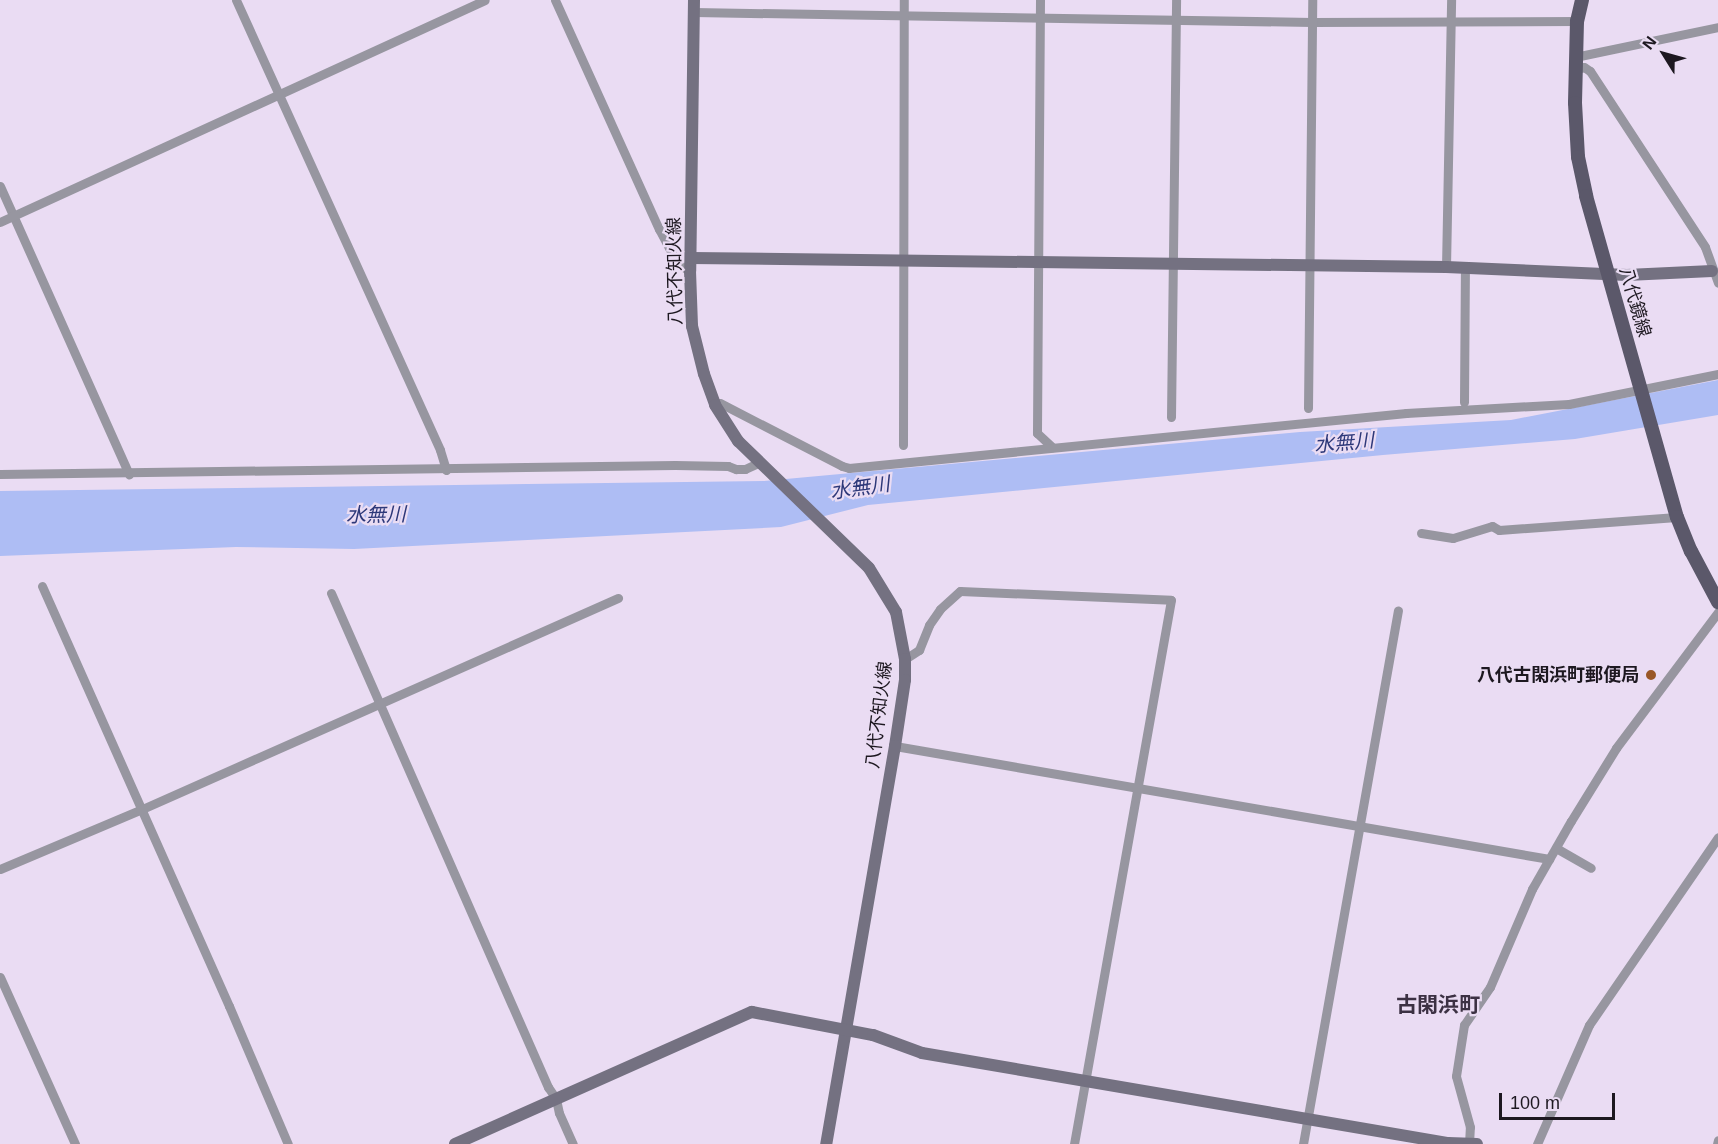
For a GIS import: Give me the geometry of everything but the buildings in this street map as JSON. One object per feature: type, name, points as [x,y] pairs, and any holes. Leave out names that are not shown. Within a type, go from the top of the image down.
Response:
[{"type":"main road","name":"八代鏡線","points":[[1582,0],[1577,21],[1578,157],[1608,274],[1677,517],[1691,551],[1718,602]]},
{"type":"main road","name":"八代不知火線","points":[[694,6],[690,271],[694,336],[715,405],[733,433],[761,465],[834,532],[869,568],[896,612],[905,659],[905,680],[895,746],[826,1144]]},
{"type":"main road","points":[[691,258],[1038,264],[1446,267],[1608,274],[1716,274]]},
{"type":"main road","points":[[455,1144],[752,1012],[846,1032],[873,1035],[922,1053],[1448,1143],[1477,1144]]},
{"type":"street","points":[[236,0],[440,450],[446,470]]},
{"type":"street","points":[[0,222],[485,0]]},
{"type":"street","points":[[555,0],[659,229],[678,264],[690,271]]},
{"type":"street","points":[[903,445],[904,0]]},
{"type":"street","points":[[1040,0],[1037,433],[1052,447]]},
{"type":"street","points":[[1171,417],[1176,0]]},
{"type":"street","points":[[1308,408],[1312,0]]},
{"type":"street","points":[[1446,267],[1451,0]]},
{"type":"street","points":[[694,6],[807,16],[904,14],[1450,23],[1577,21]]},
{"type":"street","points":[[1576,63],[1718,27]]},
{"type":"street","points":[[1576,63],[1590,71],[1705,247],[1716,274]]},
{"type":"street","points":[[0,186],[129,474]]},
{"type":"street","points":[[1464,402],[1465,268]]},
{"type":"street","points":[[715,405],[720,403],[849,468],[1406,413],[1569,404],[1718,374]]},
{"type":"street","points":[[0,474],[446,470],[675,465],[728,466],[745,469],[761,465]]},
{"type":"street","points":[[1421,533],[1453,538],[1492,526],[1498,530],[1677,517]]},
{"type":"street","points":[[42,586],[140,810],[230,1006],[288,1144]]},
{"type":"street","points":[[905,659],[920,650],[929,625],[940,609],[960,591],[1172,600],[1074,1144]]},
{"type":"street","points":[[331,593],[548,1088],[556,1099],[559,1113],[573,1144]]},
{"type":"street","points":[[0,869],[140,810],[618,598]]},
{"type":"street","points":[[1303,1144],[1398,610]]},
{"type":"street","points":[[1468,1144],[1470,1127],[1456,1076],[1464,1025],[1490,987],[1512,932],[1549,859],[1616,748],[1718,612]]},
{"type":"street","points":[[895,746],[1549,859]]},
{"type":"street","points":[[1537,1144],[1589,1025],[1718,837]]},
{"type":"street","points":[[1556,848],[1592,868]]},
{"type":"street","points":[[0,977],[75,1144]]},
{"type":"water","name":"水無川","points":[[1718,380],[1718,415],[1575,439],[1383,455],[868,505],[781,527],[354,549],[236,547],[0,556],[0,491],[764,481],[1300,432],[1511,420]]},
{"type":"place","name":"八代古閑浜町郵便局","points":[[1651,675]]},
{"type":"district","name":"古閑浜町","points":[[1438,1005]]}]
